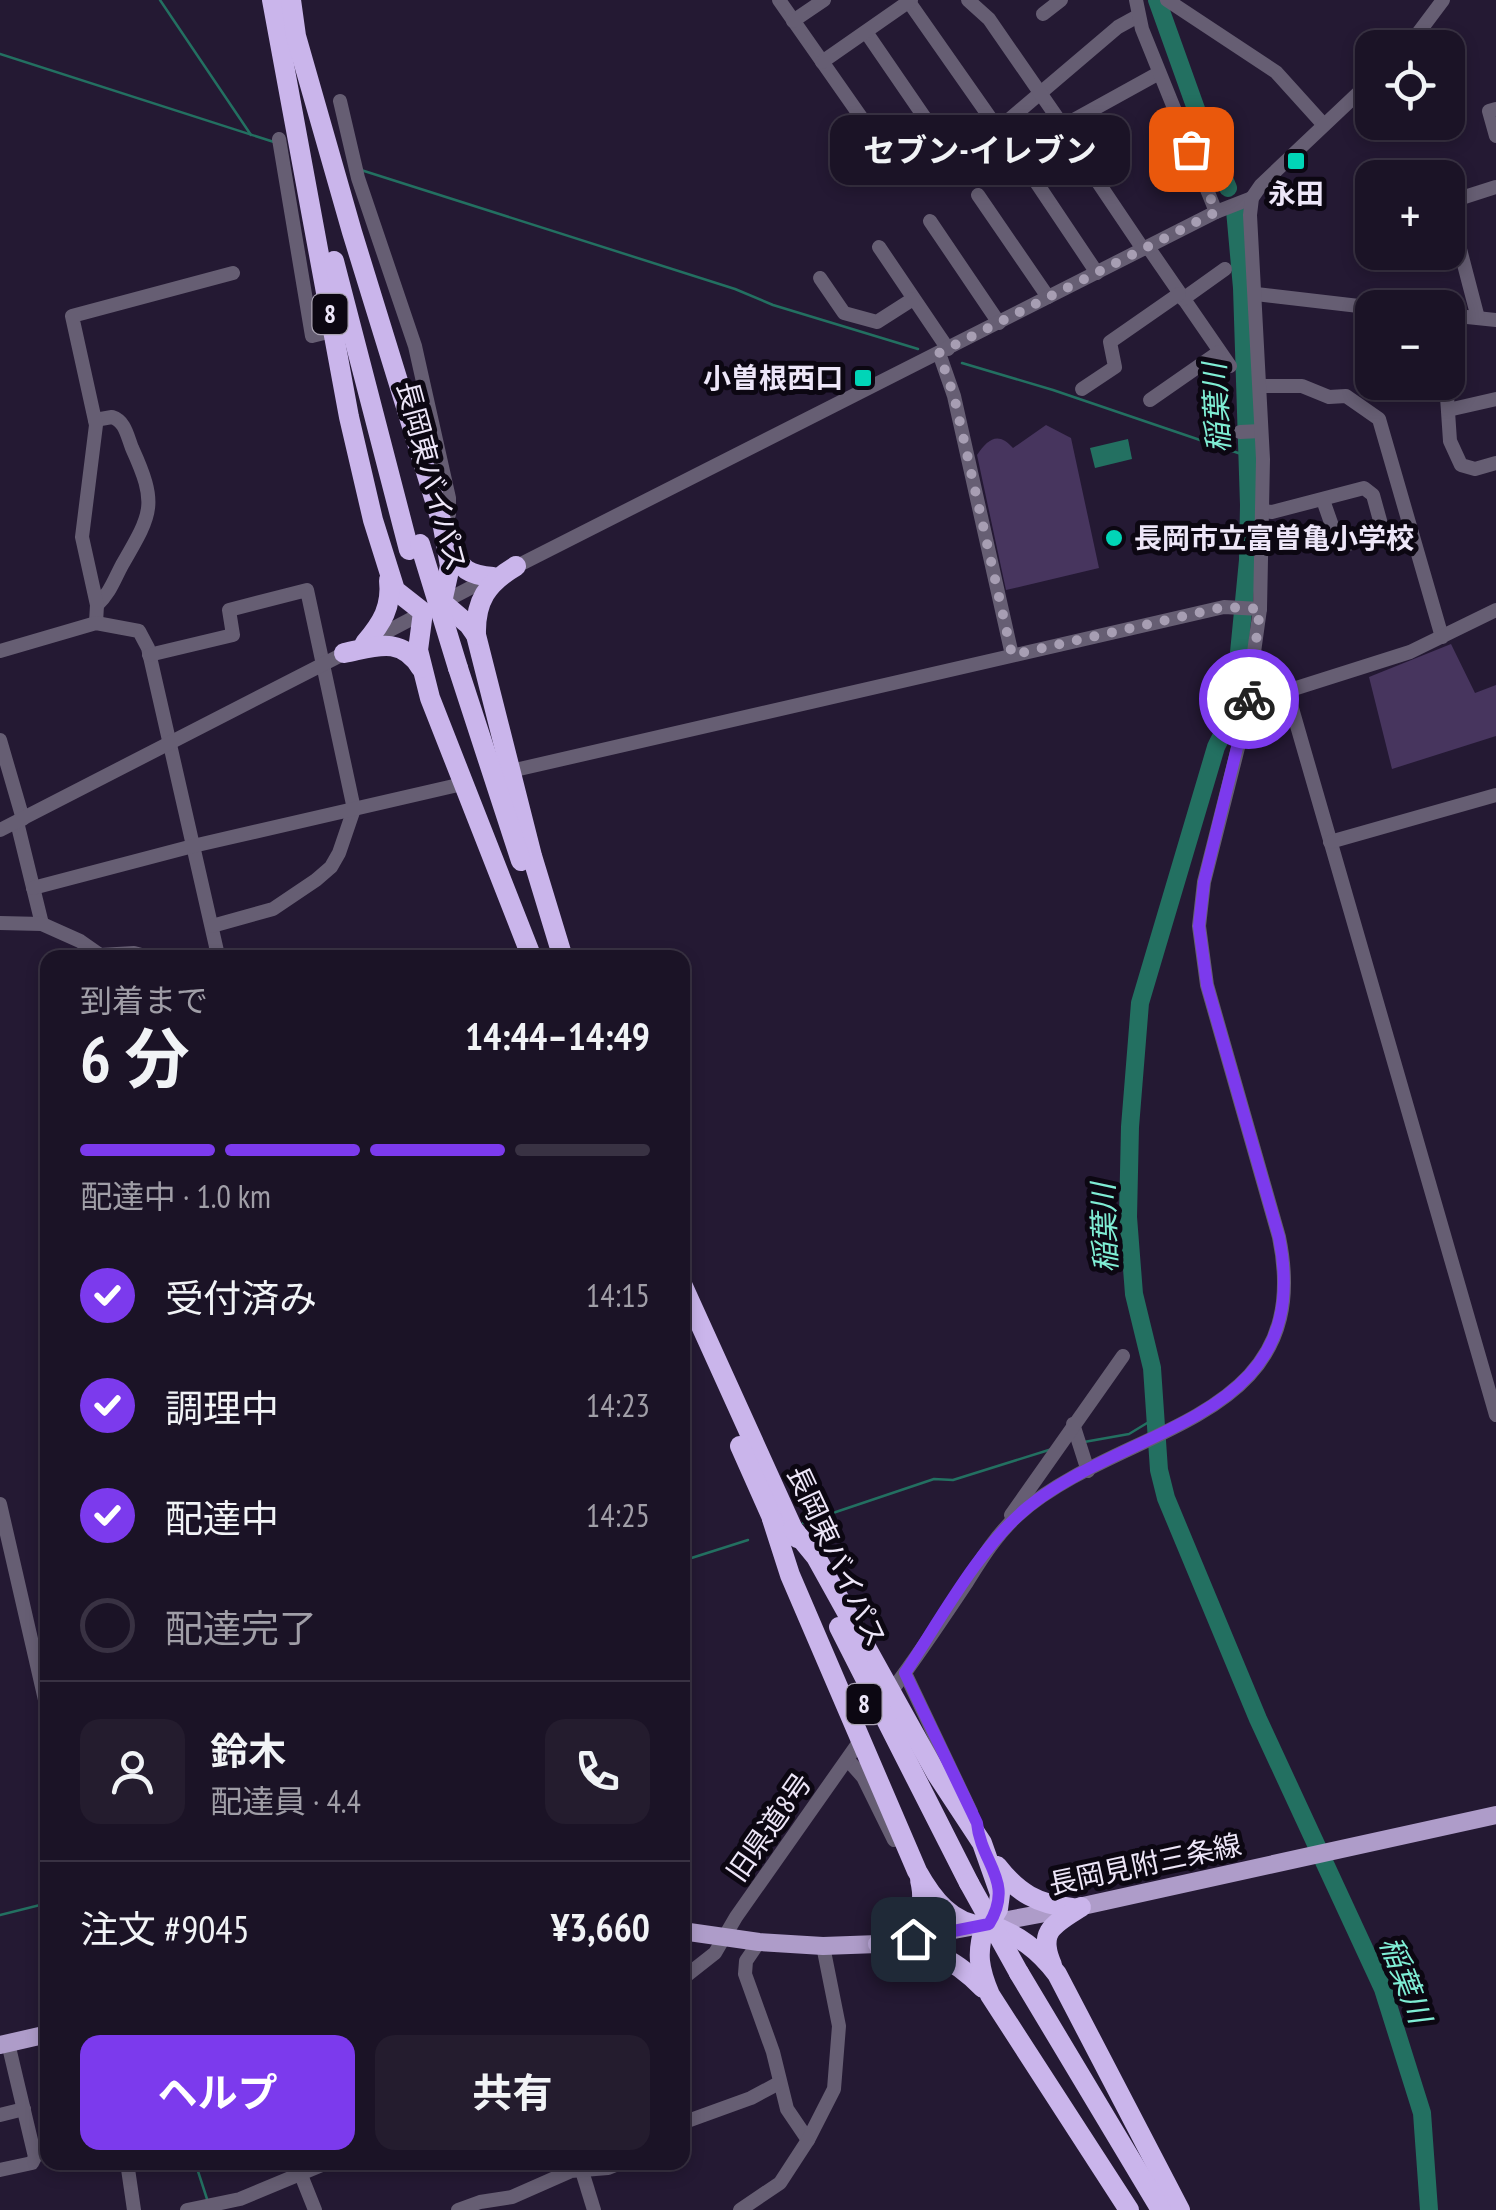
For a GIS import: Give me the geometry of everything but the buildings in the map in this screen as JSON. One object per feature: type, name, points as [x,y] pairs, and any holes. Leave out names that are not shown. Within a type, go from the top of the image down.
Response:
[{"type":"highway","name":"長岡東バイパス","points":[[272,0],[349,325],[539,950]]},
{"type":"highway","name":"8","points":[[272,0],[350,417],[389,580]]},
{"type":"highway","name":"長岡東バイパス","points":[[289,0],[414,547]]},
{"type":"highway","name":"8","points":[[296,36],[442,523],[450,566],[418,637],[421,668],[440,727],[529,950]]},
{"type":"highway","points":[[442,523],[462,568],[492,577]]},
{"type":"highway","points":[[476,635],[476,612],[482,595],[497,577],[516,566]]},
{"type":"highway","points":[[389,580],[400,596],[469,625],[476,635]]},
{"type":"highway","points":[[365,643],[390,605],[389,580]]},
{"type":"highway","name":"8","points":[[476,635],[557,950]]},
{"type":"highway","points":[[344,653],[380,644],[396,646],[416,659],[421,668]]},
{"type":"highway","name":"長岡東バイパス","points":[[452,671],[556,950]]},
{"type":"highway","name":"長岡東バイパス","points":[[690,1304],[779,1523]]},
{"type":"highway","name":"長岡東バイパス","points":[[690,1334],[901,1782],[1146,2210]]},
{"type":"highway","points":[[779,1523],[816,1558],[936,1773],[1008,1879],[1025,1896],[1050,1906],[1077,1907]]},
{"type":"highway","points":[[779,1523],[790,1575],[914,1865],[924,1900],[920,1915],[911,1926],[878,1944]]},
{"type":"highway","points":[[980,1841],[1000,1885],[998,1909],[987,1925],[978,1957],[990,1995]]},
{"type":"highway","points":[[914,1865],[941,1906],[966,1923],[1010,1932],[1035,1948],[1057,1974]]},
{"type":"highway","points":[[1077,1907],[1056,1923],[1045,1945],[1180,2210]]},
{"type":"highway","points":[[878,1944],[944,1956],[963,1968],[990,1995],[1129,2210]]},
{"type":"highway","name":"長岡東バイパス","points":[[1013,1975],[1161,2210]]},
{"type":"main road","name":"長岡見附三条線","points":[[690,1932],[823,1946],[878,1944],[1077,1907],[1496,1815]]},
{"type":"main road","points":[[4,2044],[40,2036]]},
{"type":"street","points":[[779,0],[905,180],[998,128],[1118,28],[1138,16]]},
{"type":"street","points":[[793,20],[824,0]]},
{"type":"street","points":[[968,0],[989,19],[1063,126],[1159,73]]},
{"type":"street","points":[[1043,14],[1061,0]]},
{"type":"street","points":[[1136,0],[1159,73],[1216,212]]},
{"type":"street","points":[[1168,0],[1276,72],[1323,124]]},
{"type":"street","points":[[1420,30],[1443,0]]},
{"type":"street","points":[[822,62],[910,1],[998,128]]},
{"type":"street","points":[[866,32],[951,156]]},
{"type":"street","points":[[0,830],[432,607],[1216,212],[1252,198],[1355,95]]},
{"type":"street","points":[[340,101],[355,166],[406,313],[449,498],[449,514],[442,523]]},
{"type":"street","points":[[1496,109],[1489,111],[1496,136]]},
{"type":"street","points":[[280,145],[312,336],[328,332]]},
{"type":"street","points":[[1072,145],[1230,366]]},
{"type":"street","points":[[1026,168],[1097,273]]},
{"type":"street","points":[[1478,318],[1449,207],[1452,202],[1496,187]]},
{"type":"street","points":[[978,194],[1048,297]]},
{"type":"street","points":[[989,1548],[1033,1503],[1088,1470],[1212,1408],[1245,1382],[1267,1351],[1283,1308],[1286,1277],[1279,1237],[1211,1000],[1199,926],[1204,882],[1244,724],[1260,609],[1264,511],[1256,294],[1250,252],[1252,198]]},
{"type":"street","points":[[930,221],[998,322]]},
{"type":"street","points":[[879,248],[944,351],[1012,655]]},
{"type":"street","points":[[1082,390],[1115,367],[1110,342],[1226,270]]},
{"type":"street","points":[[96,623],[97,605],[82,537],[95,420],[72,316],[233,273]]},
{"type":"street","points":[[820,278],[844,313],[877,322],[913,299]]},
{"type":"street","points":[[1256,294],[1355,306]]},
{"type":"street","points":[[386,318],[406,313]]},
{"type":"street","points":[[1465,317],[1496,320]]},
{"type":"street","points":[[1150,400],[1219,352]]},
{"type":"street","points":[[1260,386],[1302,386],[1329,397],[1346,396],[1379,418],[1442,638]]},
{"type":"street","points":[[1448,410],[1496,399]]},
{"type":"street","points":[[1447,400],[1453,451],[1461,465],[1475,469],[1496,464]]},
{"type":"street","points":[[95,420],[112,416],[122,422],[144,472],[149,500],[138,541],[110,593],[97,605]]},
{"type":"street","points":[[1240,432],[1259,431]]},
{"type":"street","points":[[1264,511],[1364,488],[1373,496],[1384,535],[1344,546],[1337,540],[1323,500]]},
{"type":"street","points":[[150,655],[234,634],[230,610],[307,590],[354,809],[339,853],[316,880],[273,910],[212,926]]},
{"type":"street","points":[[516,770],[1224,607],[1260,609]]},
{"type":"street","points":[[1287,691],[1380,663],[1442,638],[1496,610]]},
{"type":"street","points":[[0,651],[96,623],[140,631],[150,655],[217,950]]},
{"type":"street","points":[[1256,658],[1278,670],[1287,691],[1496,1415]]},
{"type":"street","points":[[0,740],[42,924]]},
{"type":"street","points":[[33,888],[192,846],[458,785]]},
{"type":"street","points":[[1330,842],[1496,794]]},
{"type":"street","points":[[0,923],[42,924],[93,950]]},
{"type":"street","points":[[893,1688],[1122,1356]]},
{"type":"street","points":[[1073,1424],[1088,1470]]},
{"type":"street","points":[[0,1504],[40,1678]]},
{"type":"street","points":[[905,1673],[977,1823],[980,1841]]},
{"type":"street","name":"旧県道8号","points":[[690,1974],[707,1962],[857,1745]]},
{"type":"street","points":[[848,1760],[862,1777],[898,1849],[914,1865]]},
{"type":"street","points":[[759,1942],[744,1967],[787,2109],[808,2140]]},
{"type":"street","points":[[740,2210],[780,2183],[834,2089],[840,2042],[823,1946]]},
{"type":"street","points":[[0,2170],[32,2162],[36,2157],[4,2044]]},
{"type":"street","points":[[690,2120],[751,2098],[779,2083]]},
{"type":"street","points":[[0,2115],[24,2109]]},
{"type":"street","points":[[128,2170],[134,2210]]},
{"type":"street","points":[[187,2210],[240,2200],[311,2170]]},
{"type":"street","points":[[458,2210],[480,2202],[512,2198],[570,2170]]},
{"type":"street","points":[[575,2170],[594,2210]]},
{"type":"street","points":[[301,2175],[315,2210]]},
{"type":"shaded area","points":[[1046,425],[1071,438],[1099,568],[1006,590],[977,455],[994,439],[1013,448]]},
{"type":"shaded area","points":[[1128,439],[1132,459],[1095,468],[1090,448]]},
{"type":"shaded area","points":[[1451,644],[1475,693],[1496,685],[1496,736],[1392,769],[1369,677]]},
{"type":"waterway","points":[[160,0],[251,135]]},
{"type":"waterway","name":"稲葉川","points":[[1157,0],[1228,188]]},
{"type":"waterway","points":[[0,54],[274,142]]},
{"type":"waterway","points":[[361,170],[918,349]]},
{"type":"waterway","name":"稲葉川","points":[[1235,210],[1242,288],[1249,505],[1237,673],[1240,693],[1216,747],[1140,1003],[1130,1127],[1128,1217],[1134,1294],[1152,1368],[1159,1470],[1166,1498],[1258,1719],[1383,1989],[1422,2113],[1429,2210]]},
{"type":"waterway","points":[[962,363],[1247,456]]},
{"type":"waterway","points":[[1084,1442],[1129,1434],[1157,1417]]},
{"type":"waterway","points":[[818,1518],[934,1479],[953,1480],[1052,1449]]},
{"type":"waterway","points":[[803,1523],[807,1522]]},
{"type":"waterway","points":[[690,1558],[748,1540]]},
{"type":"waterway","points":[[0,1915],[40,1905]]},
{"type":"waterway","points":[[198,2170],[207,2199]]},
{"type":"way so far","points":[[1191,149],[1216,212],[939,353],[954,396],[1012,655],[1224,607],[1260,609],[1249,699]]},
{"type":"place","name":"セブン-イレブン","points":[[1191,149]]},
{"type":"place","name":"永田","points":[[1296,161]]},
{"type":"place","name":"小曽根西口","points":[[863,378]]},
{"type":"place","name":"長岡市立富曽亀小学校","points":[[1114,538]]},
{"type":"route","points":[[913,1939],[989,1924],[998,1909],[1000,1885],[978,1838],[977,1823],[905,1673],[989,1548],[1015,1518],[1055,1488],[1228,1398],[1261,1362],[1283,1308],[1286,1277],[1279,1237],[1207,985],[1199,926],[1204,882],[1249,699]]}]
